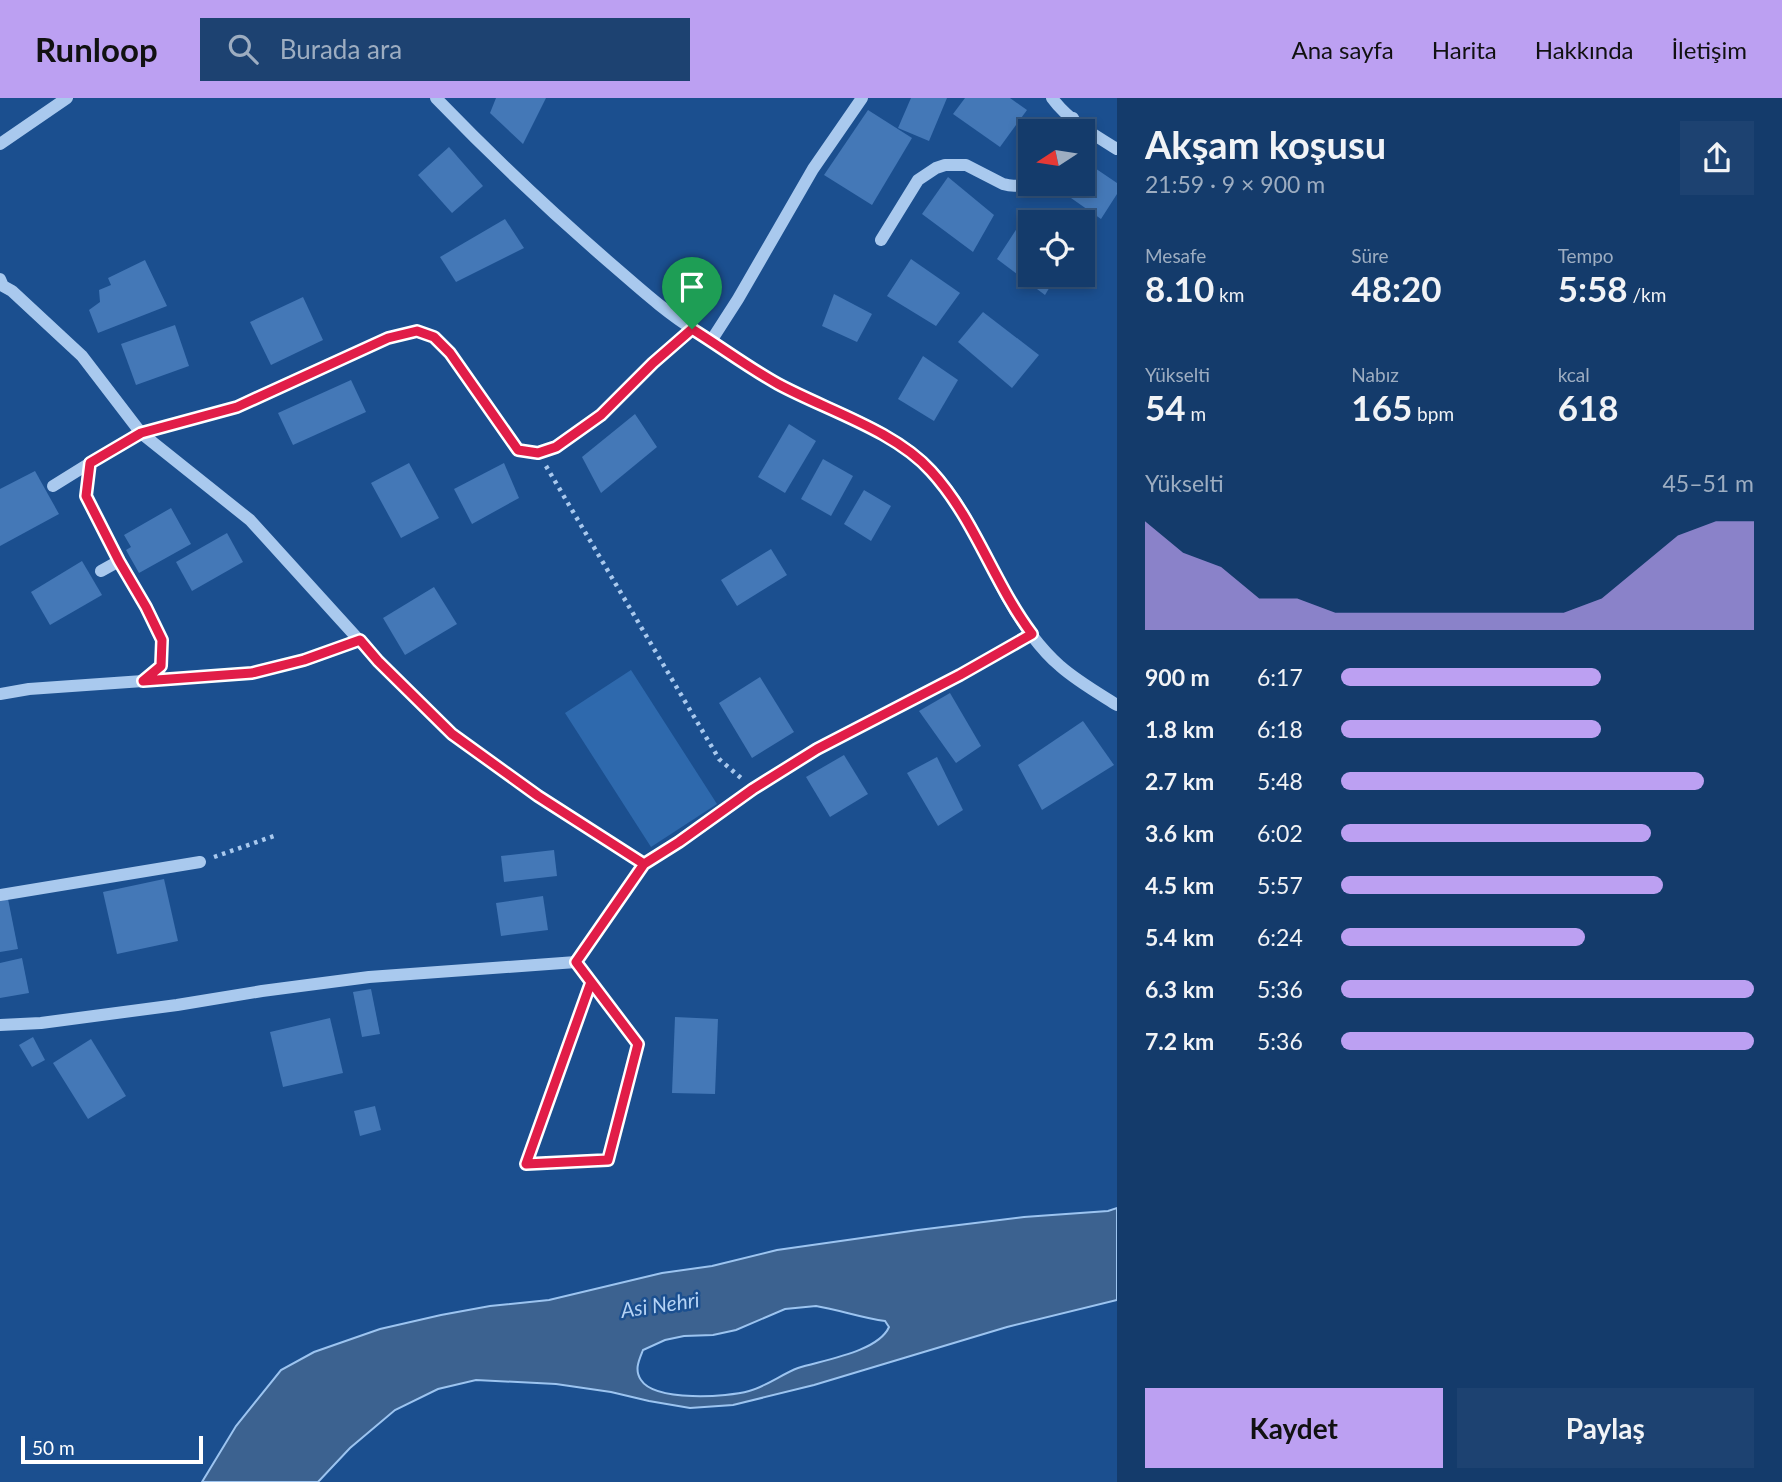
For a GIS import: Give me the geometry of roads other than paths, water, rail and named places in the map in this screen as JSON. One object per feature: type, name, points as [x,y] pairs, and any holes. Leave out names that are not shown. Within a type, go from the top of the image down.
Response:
[{"type":"street","points":[[0,144],[67,98]]},
{"type":"street","points":[[436,98],[498,162],[578,235],[692,329],[777,384],[844,415],[908,450],[929,468],[953,497],[1009,601],[1032,634],[1059,665],[1117,705]]},
{"type":"street","points":[[1052,98],[1059,108],[1117,149]]},
{"type":"street","points":[[711,341],[813,169],[858,100]]},
{"type":"street","points":[[881,240],[918,180],[936,168],[966,165],[1003,184],[1018,185]]},
{"type":"street","points":[[1,285],[12,290],[82,356],[141,433],[250,520],[378,661],[452,734],[538,796],[644,864]]},
{"type":"street","points":[[53,486],[141,433],[237,407],[388,338],[417,331],[434,337],[450,353],[518,450],[538,453],[556,447],[601,415],[692,329]]},
{"type":"street","points":[[90,463],[86,496],[162,640],[161,666],[143,681]]},
{"type":"street","points":[[101,571],[119,561]]},
{"type":"street","points":[[0,1025],[122,1013],[369,977],[576,962],[644,864],[753,789],[817,749],[960,675],[1032,634]]},
{"type":"street","points":[[0,694],[29,689],[252,673],[304,660],[360,640]]},
{"type":"street","points":[[0,895],[200,862]]},
{"type":"water","name":"Asi Nehri","points":[[1117,1208],[1117,1300],[1007,1327],[814,1385],[733,1405],[690,1408],[556,1384],[476,1380],[438,1389],[395,1410],[350,1448],[318,1482],[202,1482],[236,1426],[281,1370],[314,1352],[380,1329],[490,1306],[549,1300],[662,1273],[712,1266],[777,1250],[1024,1217],[1108,1211]],"holes":[[[816,1306],[885,1321],[889,1327],[883,1336],[862,1349],[798,1368],[762,1386],[739,1393],[676,1395],[649,1387],[639,1376],[638,1365],[643,1350],[665,1340],[736,1330],[785,1309]]]}]
